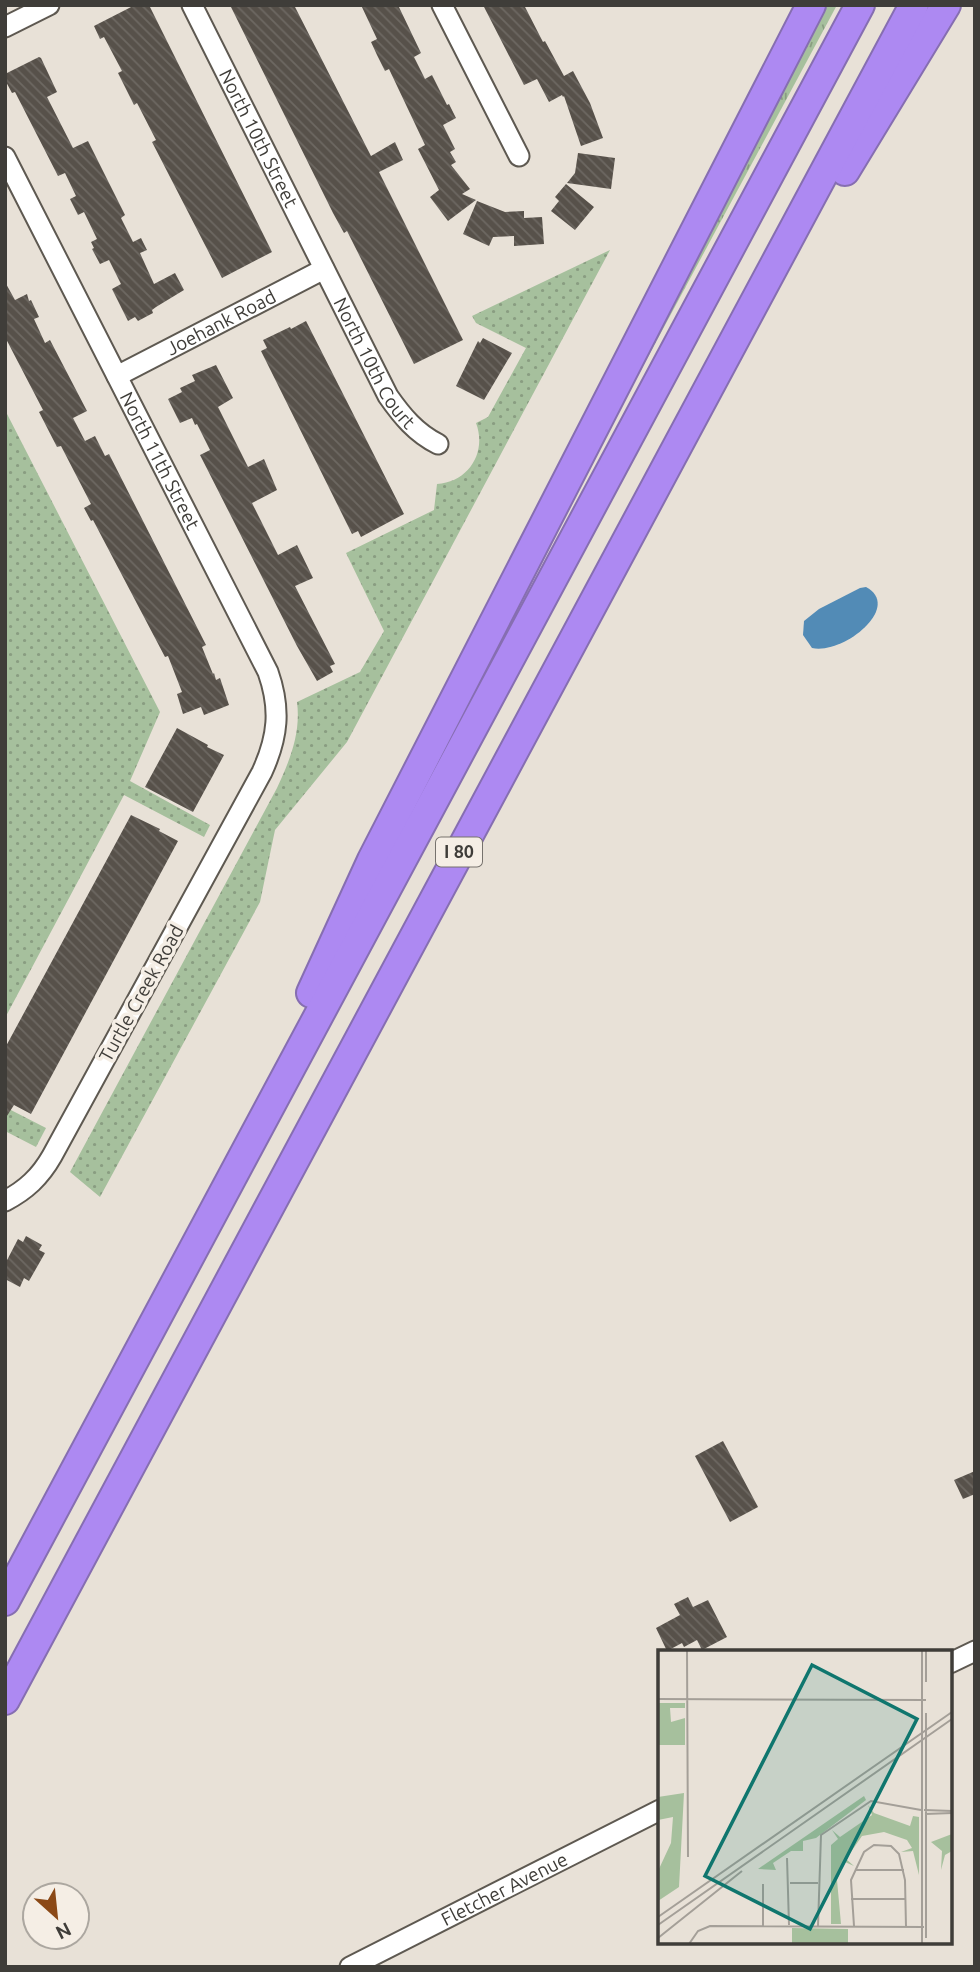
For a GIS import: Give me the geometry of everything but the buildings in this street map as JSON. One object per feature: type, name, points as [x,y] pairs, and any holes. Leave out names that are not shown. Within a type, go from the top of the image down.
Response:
[{"type":"highway","points":[[193,1252],[372,860],[811,5]]},
{"type":"highway","name":"I 80","points":[[5,1601],[860,5]]},
{"type":"highway","name":"I 80","points":[[5,1700],[914,5]]},
{"type":"highway","points":[[695,414],[946,5]]},
{"type":"street","points":[[5,27],[48,5]]},
{"type":"street","name":"North 10th Street","points":[[192,5],[324,270]]},
{"type":"street","points":[[442,5],[519,156]]},
{"type":"street","name":"North 11th Street","points":[[5,157],[268,672],[276,699],[276,724],[273,745],[262,772]]},
{"type":"street","name":"Joehank Road","points":[[117,376],[324,270]]},
{"type":"street","name":"North 10th Court","points":[[324,270],[399,413],[414,429],[438,444]]},
{"type":"street","name":"Turtle Creek Road","points":[[5,1201],[30,1185],[42,1173],[262,772]]},
{"type":"street","points":[[952,1663],[975,1651]]},
{"type":"street","name":"Fletcher Avenue","points":[[350,1967],[658,1811]]},
{"type":"green space","points":[[824,5],[837,5],[591,463]]},
{"type":"green space","points":[[610,250],[347,742],[275,830],[260,902],[100,1197],[70,1172],[277,788],[296,735],[297,702],[360,672],[384,631],[346,553],[434,510],[437,484],[458,478],[473,464],[479,444],[476,423],[488,417],[526,348],[476,323],[472,316]]},
{"type":"green space","points":[[5,410],[160,712],[130,781],[210,825],[204,837],[124,795],[5,1018]]},
{"type":"green space","points":[[5,1107],[46,1128],[36,1147],[5,1131]]},
{"type":"water","points":[[866,587],[876,596],[878,606],[864,628],[839,644],[812,648],[803,635],[804,621],[819,609]]}]
